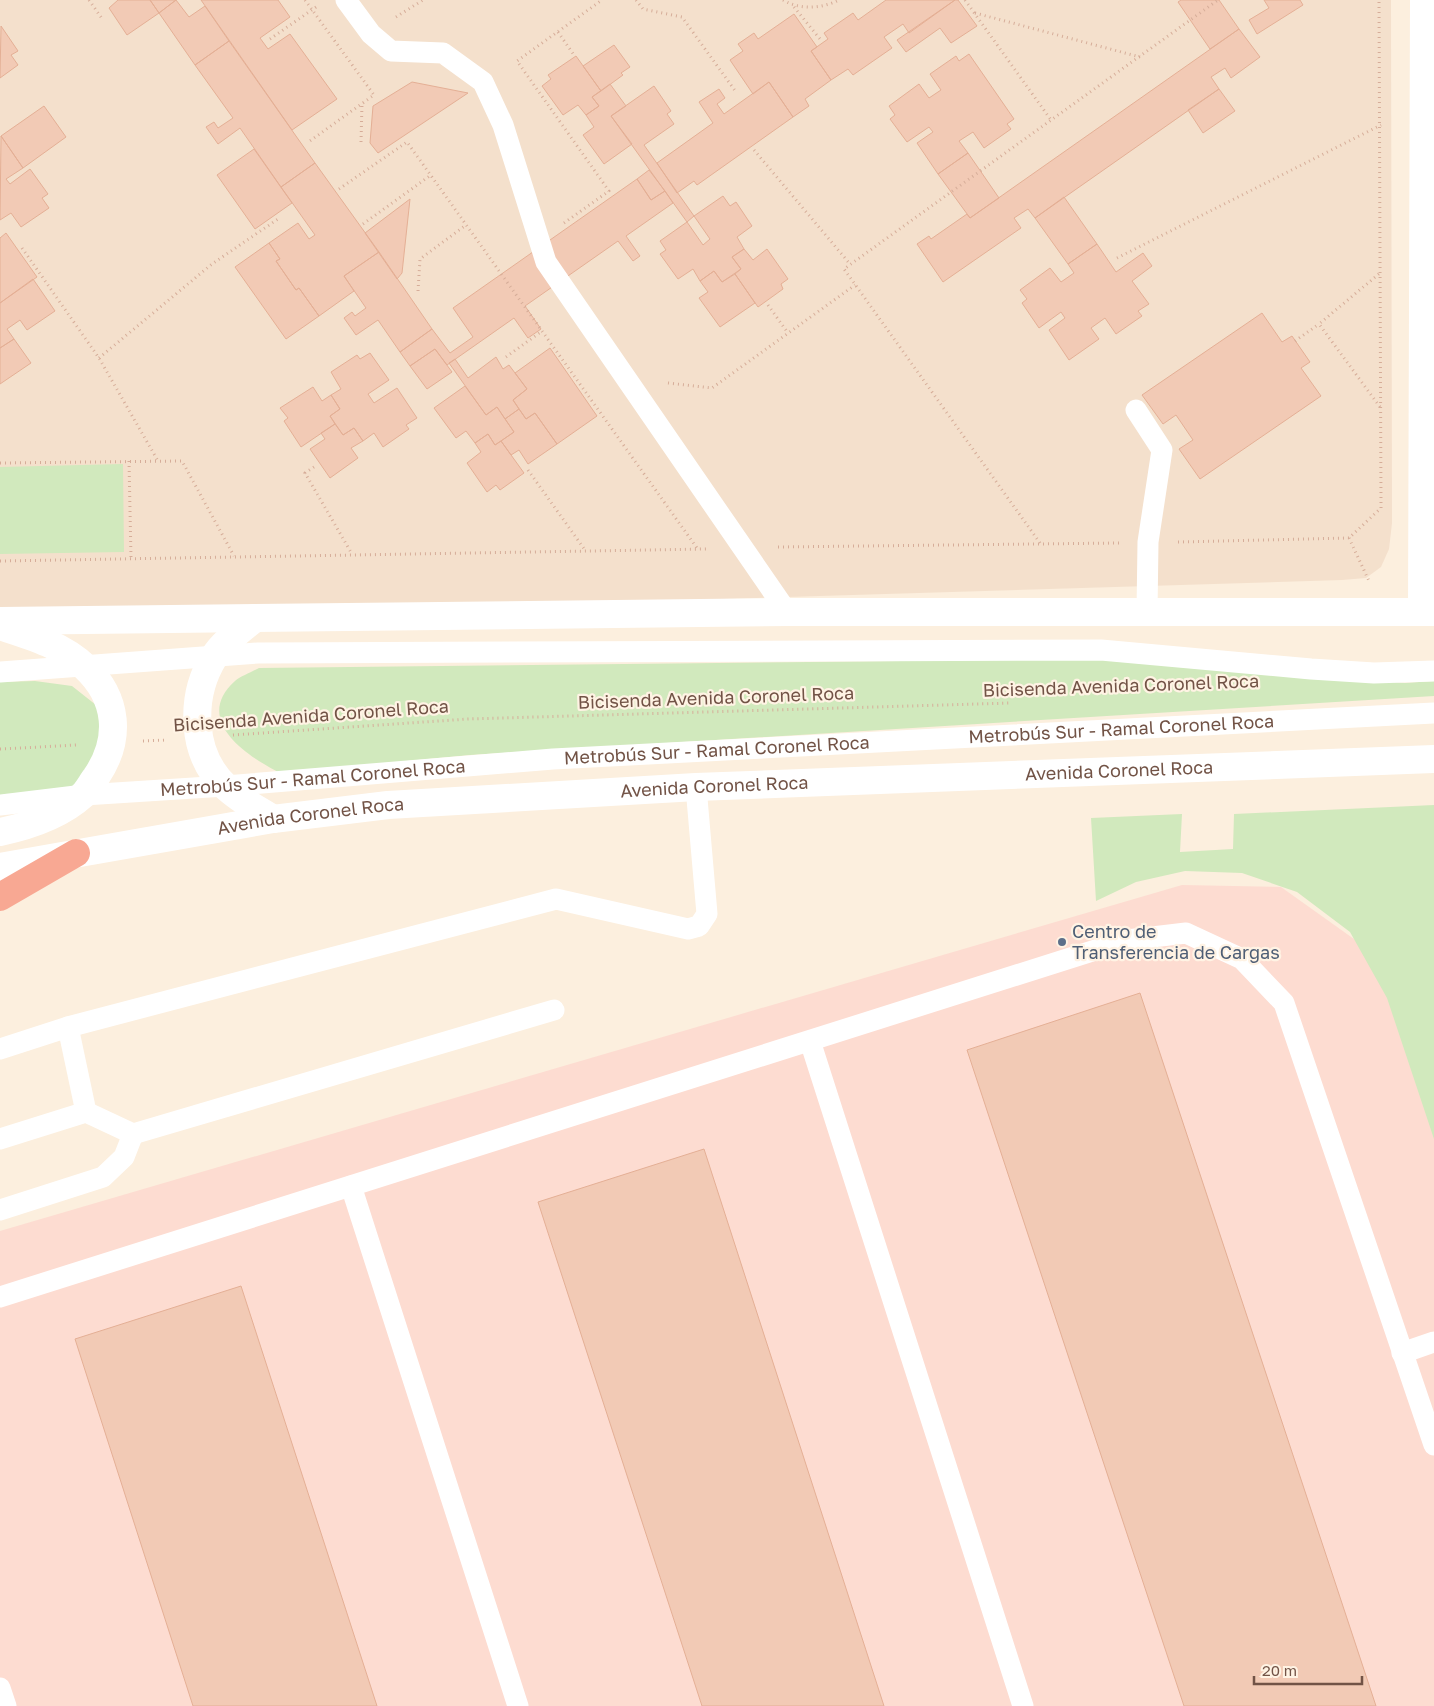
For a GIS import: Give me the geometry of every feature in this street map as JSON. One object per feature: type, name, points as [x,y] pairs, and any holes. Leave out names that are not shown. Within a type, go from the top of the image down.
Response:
[{"type":"highway","points":[[0,897],[76,853]]},
{"type":"main road","points":[[0,621],[787,612],[1428,612],[1424,0]]},
{"type":"main road","points":[[255,618],[215,655],[202,681],[196,709],[199,737],[208,763],[225,786],[248,804],[273,819]]},
{"type":"main road","points":[[0,626],[57,648],[84,665],[98,681],[109,700],[114,721],[113,744],[101,770],[84,795],[62,810],[38,822],[0,832]]},
{"type":"main road","name":"Avenida Coronel Roca","points":[[0,867],[273,819],[388,805],[696,787],[1434,759]]},
{"type":"lane","points":[[346,0],[371,34],[391,51],[443,53],[483,82],[503,125],[546,262],[787,612]]},
{"type":"lane","points":[[1136,410],[1162,450],[1148,542],[1147,612]]},
{"type":"lane","points":[[0,672],[215,655],[1101,650],[1311,670],[1434,671]]},
{"type":"lane","name":"Metrobús Sur - Ramal Coronel Roca","points":[[0,805],[84,795],[225,786],[562,758],[1434,714]]},
{"type":"lane","points":[[0,1049],[68,1027],[556,899],[688,929],[699,926],[707,914],[696,787]]},
{"type":"lane","points":[[0,1297],[1127,940],[1186,933],[1242,958],[1284,1003],[1434,1446]]},
{"type":"lane","points":[[0,1139],[86,1112],[133,1134],[554,1010]]},
{"type":"lane","points":[[68,1027],[86,1112]]},
{"type":"lane","points":[[810,1040],[1023,1706]]},
{"type":"lane","points":[[0,1210],[102,1177],[124,1157],[133,1134]]},
{"type":"lane","points":[[351,1186],[518,1706]]},
{"type":"lane","points":[[1402,1353],[1434,1342]]},
{"type":"lane","points":[[0,1688],[6,1706]]},
{"type":"path","points":[[89,0],[103,20]]},
{"type":"path","points":[[305,0],[374,95],[307,143]]},
{"type":"path","points":[[270,40],[326,0]]},
{"type":"path","points":[[557,228],[609,191],[516,61],[602,0]]},
{"type":"path","points":[[636,0],[643,9],[682,17],[736,92]]},
{"type":"path","points":[[783,0],[794,6],[820,39]]},
{"type":"path","points":[[794,6],[820,7],[839,0]]},
{"type":"path","points":[[965,0],[1052,120]]},
{"type":"path","points":[[1041,543],[844,269],[1218,0]]},
{"type":"path","points":[[0,561],[1349,538],[1381,508],[1380,0]]},
{"type":"path","points":[[975,13],[1140,57]]},
{"type":"path","points":[[558,32],[574,55]]},
{"type":"path","points":[[361,142],[362,103]]},
{"type":"path","points":[[1117,258],[1380,125]]},
{"type":"path","points":[[339,189],[407,142],[697,549]]},
{"type":"path","points":[[754,150],[850,264]]},
{"type":"path","points":[[363,224],[431,175]]},
{"type":"path","points":[[100,358],[212,264],[278,219]]},
{"type":"path","points":[[418,290],[420,259],[466,225]]},
{"type":"path","points":[[22,248],[100,358],[158,461]]},
{"type":"path","points":[[1295,341],[1381,272]]},
{"type":"path","points":[[663,376],[668,384],[712,388],[855,285]]},
{"type":"path","points":[[768,305],[788,333]]},
{"type":"path","points":[[1318,324],[1381,408]]},
{"type":"path","points":[[506,357],[542,331]]},
{"type":"path","points":[[128,461],[130,558]]},
{"type":"path","points":[[0,463],[182,461],[234,556]]},
{"type":"path","points":[[314,467],[305,473],[352,554]]},
{"type":"path","points":[[528,470],[585,551]]},
{"type":"path","name":"Bicisenda Avenida Coronel Roca","points":[[0,749],[113,744],[468,719],[1018,703]]},
{"type":"shaded area","points":[[0,0],[1391,0],[1392,523],[1389,549],[1381,567],[1366,578],[1342,580],[0,621]]},
{"type":"shaded area","points":[[1182,885],[1281,887],[1361,944],[1403,1013],[1434,1106],[1434,1706],[0,1706],[0,1231]]},
{"type":"green space","points":[[123,464],[124,552],[0,554],[0,467]]},
{"type":"green space","points":[[1098,659],[1405,683],[1434,681],[1434,696],[470,755],[280,773],[240,747],[229,735],[222,723],[219,709],[223,695],[235,681],[259,668]]},
{"type":"green space","points":[[35,681],[72,686],[96,705],[106,734],[88,787],[0,810],[0,682]]},
{"type":"green space","points":[[1434,805],[1434,1139],[1387,998],[1350,932],[1297,892],[1242,873],[1185,871],[1136,882],[1096,901],[1091,818],[1182,814],[1180,852],[1233,849],[1234,814]]},
{"type":"building","points":[[118,0],[150,0],[159,13],[127,35],[109,8]]},
{"type":"building","points":[[150,0],[176,0],[159,13]]},
{"type":"building","points":[[176,0],[189,17],[205,6],[229,41],[195,65],[159,13]]},
{"type":"building","points":[[201,0],[278,0],[290,17],[260,38],[268,49],[290,34],[337,99],[292,130]]},
{"type":"building","points":[[886,0],[955,0],[909,33],[903,24],[884,37],[892,48],[853,75],[848,69],[831,80],[811,51],[828,39],[824,33],[853,13],[858,20]]},
{"type":"building","points":[[955,0],[958,0],[977,26],[951,43],[940,28],[906,52],[897,40]]},
{"type":"building","points":[[1181,0],[1219,0],[1239,29],[1210,49],[1178,2]]},
{"type":"building","points":[[1264,0],[1300,0],[1303,5],[1257,34],[1249,20],[1269,8]]},
{"type":"building","points":[[794,14],[817,47],[811,51],[831,80],[805,99],[809,106],[793,117],[769,82],[753,94],[730,60],[743,51],[738,44],[754,33],[758,39]]},
{"type":"building","points":[[1,26],[18,51],[11,55],[18,65],[0,78]]},
{"type":"building","points":[[1239,29],[1260,57],[1231,78],[1225,68],[1211,77],[1219,89],[1035,218],[1028,209],[1014,218],[1021,228],[943,282],[917,244],[929,236],[931,239],[967,214],[970,218]]},
{"type":"building","points":[[229,41],[315,163],[281,187],[240,128],[218,144],[206,127],[214,122],[218,128],[233,118],[195,65]]},
{"type":"building","points":[[614,45],[630,67],[621,73],[623,75],[601,91],[583,66]]},
{"type":"building","points":[[969,54],[1014,119],[1007,124],[1011,129],[984,148],[973,132],[959,141],[968,153],[938,174],[917,143],[933,132],[929,127],[907,142],[890,119],[895,115],[889,106],[919,84],[929,98],[941,90],[930,74],[956,56],[959,61]]},
{"type":"building","points":[[576,56],[601,91],[592,97],[599,106],[586,115],[578,105],[563,115],[542,86],[551,79],[548,75]]},
{"type":"building","points":[[412,82],[468,93],[378,153],[370,143],[373,106]]},
{"type":"building","points":[[769,82],[793,117],[697,185],[694,181],[677,193],[657,163],[713,123],[699,102],[719,89],[725,98],[717,104],[724,114]]},
{"type":"building","points":[[610,84],[626,106],[611,116],[632,144],[604,164],[583,135],[594,127],[586,115],[599,106],[592,97]]},
{"type":"building","points":[[654,86],[671,111],[667,114],[674,124],[644,145],[694,216],[687,222],[611,116]]},
{"type":"building","points":[[1219,89],[1235,111],[1203,133],[1188,110]]},
{"type":"building","points":[[44,106],[66,137],[23,168],[1,136]]},
{"type":"building","points":[[1,136],[23,168],[6,179],[10,184],[30,169],[48,194],[42,198],[49,208],[21,227],[11,213],[0,220]]},
{"type":"building","points":[[254,149],[292,203],[255,229],[217,175]]},
{"type":"building","points":[[968,153],[999,198],[970,218],[938,174]]},
{"type":"building","points":[[315,163],[379,252],[344,276],[354,291],[319,316],[299,288],[296,290],[276,261],[280,259],[269,243],[298,223],[309,239],[315,235],[281,187]]},
{"type":"building","points":[[649,170],[665,191],[651,200],[637,179]]},
{"type":"building","points":[[637,179],[651,200],[665,191],[673,203],[626,236],[640,256],[633,261],[618,241],[525,306],[541,329],[528,338],[514,318],[447,365],[435,349],[410,366],[400,352],[432,329],[450,353],[473,337],[453,308]]},
{"type":"building","points":[[723,196],[730,206],[736,202],[752,226],[737,237],[744,249],[732,257],[741,269],[722,282],[714,271],[700,281],[693,269],[678,279],[660,254],[666,250],[660,241],[687,222],[703,245],[710,239],[694,216]]},
{"type":"building","points":[[1064,197],[1097,244],[1068,264],[1035,218]]},
{"type":"building","points":[[410,199],[402,273],[397,279],[365,233]]},
{"type":"building","points":[[6,233],[37,277],[0,303],[0,238]]},
{"type":"building","points":[[269,243],[280,259],[276,261],[296,290],[299,288],[319,316],[286,339],[235,267]]},
{"type":"building","points":[[1097,244],[1116,272],[1143,253],[1152,266],[1132,281],[1149,304],[1138,311],[1142,316],[1116,334],[1105,318],[1091,328],[1099,339],[1069,360],[1049,330],[1065,318],[1061,312],[1039,328],[1022,303],[1027,299],[1020,290],[1050,268],[1061,282],[1074,273],[1068,264]]},
{"type":"building","points":[[744,249],[753,260],[767,249],[788,279],[781,284],[783,289],[758,307],[735,274],[741,269],[732,257]]},
{"type":"building","points":[[379,252],[432,329],[400,352],[378,320],[356,335],[344,318],[352,312],[355,316],[366,308],[344,276]]},
{"type":"building","points":[[714,271],[722,282],[735,274],[755,303],[720,327],[699,298],[708,292],[700,281]]},
{"type":"building","points":[[33,279],[55,311],[27,330],[20,320],[7,329],[14,339],[0,348],[0,303]]},
{"type":"building","points":[[1262,313],[1282,342],[1292,336],[1310,362],[1301,368],[1321,396],[1200,479],[1179,449],[1193,440],[1176,415],[1163,424],[1142,395]]},
{"type":"building","points":[[14,339],[31,363],[0,384],[0,348]]},
{"type":"building","points":[[550,348],[597,416],[557,444],[535,413],[526,419],[513,400],[527,389],[515,373]]},
{"type":"building","points":[[435,349],[452,372],[427,389],[410,366]]},
{"type":"building","points":[[370,353],[389,380],[368,394],[374,403],[397,388],[417,418],[406,425],[409,429],[383,447],[374,433],[363,441],[354,428],[343,435],[330,416],[340,409],[331,395],[341,389],[331,372],[357,355],[360,359]]},
{"type":"building","points":[[496,357],[503,369],[509,365],[527,389],[513,400],[519,409],[505,419],[497,407],[486,415],[449,363],[455,359],[468,378]]},
{"type":"building","points":[[465,386],[486,415],[497,407],[514,432],[495,445],[488,434],[475,443],[466,431],[456,438],[434,408]]},
{"type":"building","points":[[313,387],[322,401],[331,395],[340,409],[330,416],[335,424],[301,447],[284,421],[288,418],[280,408]]},
{"type":"building","points":[[519,409],[526,419],[535,413],[557,444],[528,464],[519,450],[511,455],[501,441],[514,432],[505,419]]},
{"type":"building","points":[[335,424],[343,435],[354,428],[363,441],[351,448],[358,458],[330,478],[310,449],[325,439],[321,433]]},
{"type":"building","points":[[488,434],[495,445],[501,441],[524,473],[500,490],[496,485],[487,492],[467,463],[481,452],[475,443]]},
{"type":"building","points":[[1140,993],[1376,1706],[1184,1706],[967,1050]]},
{"type":"building","points":[[704,1149],[884,1706],[702,1706],[538,1202]]},
{"type":"building","points":[[241,1286],[377,1706],[193,1706],[75,1339]]},
{"type":"place","name":"Centro de Transferencia de Cargas","points":[[1062,942]]}]
